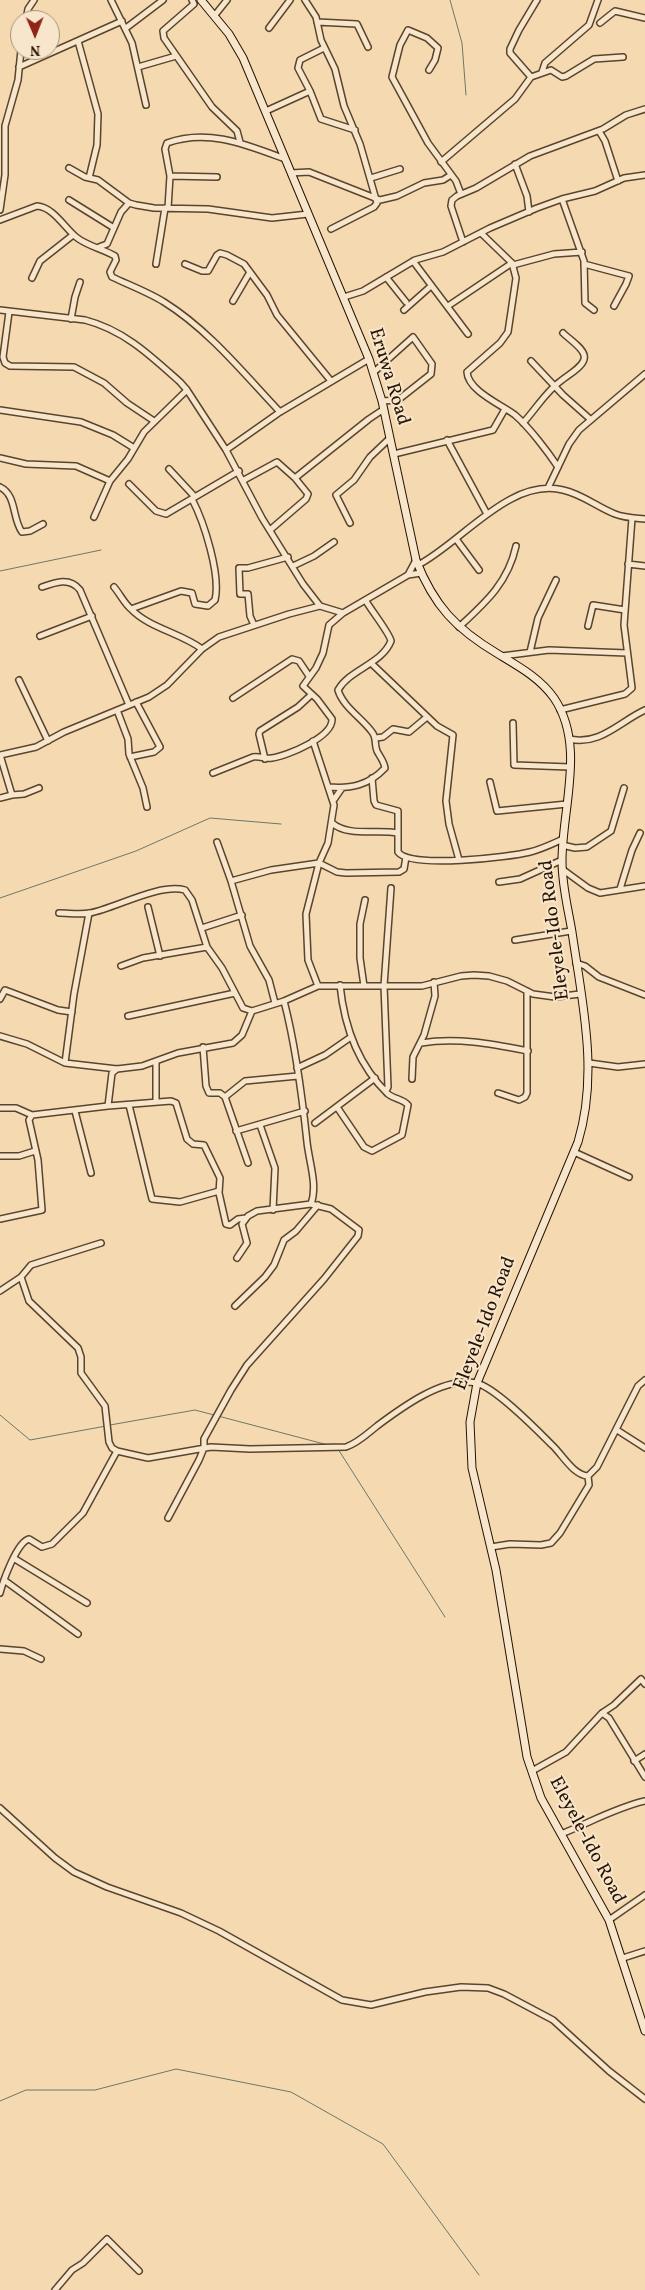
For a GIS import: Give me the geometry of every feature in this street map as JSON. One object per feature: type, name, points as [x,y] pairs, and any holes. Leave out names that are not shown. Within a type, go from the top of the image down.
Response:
[{"type":"main road","name":"Eruwa Road","points":[[201,0],[215,15],[243,58],[374,372],[420,573],[438,604],[459,627],[528,672],[543,685],[560,710],[569,735]]},
{"type":"main road","name":"Eleyele-Ido Road","points":[[569,735],[570,767],[562,869],[564,896],[572,931],[589,1063],[586,1109],[574,1152],[477,1383],[470,1422],[470,1454],[491,1546],[527,1757],[541,1798],[610,1920],[645,2031]]},
{"type":"street","points":[[24,0],[32,2]]},
{"type":"street","points":[[111,0],[126,28],[138,67],[146,105]]},
{"type":"street","points":[[126,28],[162,0]]},
{"type":"street","points":[[192,0],[194,4],[163,31],[164,38],[212,108],[237,131],[240,142]]},
{"type":"street","points":[[215,15],[227,0]]},
{"type":"street","points":[[269,28],[290,0]]},
{"type":"street","points":[[305,0],[317,22],[324,48],[335,69],[344,106],[355,130],[377,203],[374,207],[331,229]]},
{"type":"street","points":[[531,76],[510,53],[510,49],[537,0]]},
{"type":"street","points":[[542,72],[545,62],[589,26],[598,0]]},
{"type":"street","points":[[600,23],[615,11],[645,18]]},
{"type":"street","points":[[19,67],[122,21]]},
{"type":"street","points":[[317,22],[357,24],[368,47]]},
{"type":"street","points":[[429,70],[435,60],[438,48],[427,38],[408,30],[400,45],[392,77],[441,162],[459,186],[461,194]]},
{"type":"street","points":[[78,41],[98,114],[97,145],[89,178]]},
{"type":"street","points":[[324,48],[297,64],[300,74],[310,91],[322,121],[355,130]]},
{"type":"street","points":[[138,67],[176,56]]},
{"type":"street","points":[[441,162],[515,99],[531,76],[551,70],[562,77],[594,59],[623,57]]},
{"type":"street","points":[[0,210],[6,126],[18,80],[20,60]]},
{"type":"street","points":[[266,111],[310,91]]},
{"type":"street","points":[[464,242],[451,206],[452,200],[515,164],[599,130],[626,115],[645,108]]},
{"type":"street","points":[[599,130],[605,141],[618,180]]},
{"type":"street","points":[[156,264],[170,176],[165,149],[167,143],[181,139],[212,137],[240,142],[286,159]]},
{"type":"street","points":[[515,164],[527,196],[529,212]]},
{"type":"street","points":[[69,168],[89,178],[98,180],[129,203],[154,208],[208,209],[272,218],[308,214]]},
{"type":"street","points":[[371,178],[400,168]]},
{"type":"street","points":[[291,173],[308,172],[376,199],[397,196],[416,186],[443,180],[451,175]]},
{"type":"street","points":[[344,297],[363,291],[413,261],[444,252],[529,212],[562,199],[595,191],[618,180],[645,175]]},
{"type":"street","points":[[170,176],[217,177]]},
{"type":"street","points":[[562,199],[582,252],[585,301],[594,310]]},
{"type":"street","points":[[69,200],[114,228]]},
{"type":"street","points":[[99,247],[107,244],[129,203]]},
{"type":"street","points":[[0,220],[37,206],[43,207],[84,242],[99,247],[116,258],[110,272],[112,277],[163,302],[194,325],[245,372],[280,412]]},
{"type":"street","points":[[481,233],[512,264],[516,278],[508,332],[500,343],[472,367],[467,374],[487,399],[505,409],[523,423],[558,467]]},
{"type":"street","points":[[32,278],[40,261],[74,234]]},
{"type":"street","points":[[448,306],[512,264],[554,254],[582,252]]},
{"type":"street","points":[[185,264],[202,271],[208,271],[217,255],[222,254],[240,261],[267,296],[277,315],[331,381]]},
{"type":"street","points":[[413,261],[468,334]]},
{"type":"street","points":[[584,264],[629,276],[614,306]]},
{"type":"street","points":[[233,301],[250,272]]},
{"type":"street","points":[[386,277],[406,302]]},
{"type":"street","points":[[71,318],[80,282]]},
{"type":"street","points":[[404,310],[431,286]]},
{"type":"street","points":[[0,310],[98,323],[129,338],[187,390],[239,471],[270,530],[303,584],[320,606]]},
{"type":"street","points":[[9,312],[3,357],[5,363],[10,366],[74,367],[104,383],[126,403],[154,421]]},
{"type":"street","points":[[523,423],[554,385],[580,366],[584,360],[584,355],[580,349],[563,333]]},
{"type":"street","points":[[374,372],[413,337],[432,364],[433,370],[431,374],[398,400],[382,401]]},
{"type":"street","points":[[226,450],[280,412],[369,359]]},
{"type":"street","points":[[531,361],[590,419]]},
{"type":"street","points":[[548,488],[574,437],[590,419],[645,374]]},
{"type":"street","points":[[94,517],[110,481],[134,448],[154,421],[187,390]]},
{"type":"street","points":[[295,478],[384,409]]},
{"type":"street","points":[[394,454],[493,430],[505,409]]},
{"type":"street","points":[[0,410],[81,422],[113,435],[134,448]]},
{"type":"street","points":[[350,523],[336,495],[354,480],[370,457],[390,438]]},
{"type":"street","points":[[447,440],[487,514]]},
{"type":"street","points":[[0,458],[26,464],[76,466],[110,481]]},
{"type":"street","points":[[244,480],[275,462],[279,462],[295,478],[308,496],[270,530]]},
{"type":"street","points":[[131,609],[181,590],[192,593],[195,604],[208,606],[215,600],[217,591],[211,554],[202,519],[194,498],[168,469]]},
{"type":"street","points":[[130,484],[149,505],[161,514],[171,512],[239,471]]},
{"type":"street","points":[[0,487],[8,492],[22,532],[30,531],[43,524]]},
{"type":"street","points":[[408,575],[417,562],[437,554],[487,514],[515,498],[533,491],[548,488],[573,493],[617,514],[645,519]]},
{"type":"street","points":[[560,710],[629,692],[632,688],[627,652],[625,610],[632,518]]},
{"type":"street","points":[[456,539],[480,570]]},
{"type":"street","points":[[293,566],[314,556],[334,542]]},
{"type":"street","points":[[459,627],[492,596],[513,558],[516,546]]},
{"type":"street","points":[[254,625],[250,616],[248,594],[240,594],[239,568],[248,568],[288,557]]},
{"type":"street","points":[[628,564],[645,566]]},
{"type":"street","points":[[214,773],[253,757],[258,756],[266,759],[295,752],[313,741],[332,723],[325,708],[303,686],[316,668],[323,652],[329,625],[343,613],[408,575],[420,573]]},
{"type":"street","points":[[530,652],[538,618],[556,580]]},
{"type":"street","points":[[42,587],[59,582],[74,584],[86,601],[129,705]]},
{"type":"street","points":[[114,587],[131,609],[148,622],[189,640],[202,649]]},
{"type":"street","points":[[329,787],[359,786],[385,768],[384,762],[376,750],[376,738],[355,715],[338,690],[360,670],[371,663],[391,641],[389,633],[377,621],[366,601]]},
{"type":"street","points":[[588,626],[592,607],[595,605],[625,610]]},
{"type":"street","points":[[12,795],[0,755],[36,746],[64,732],[149,697],[167,685],[202,649],[219,637],[320,606],[343,613]]},
{"type":"street","points":[[40,636],[92,616]]},
{"type":"street","points":[[502,656],[549,650],[627,652]]},
{"type":"street","points":[[233,698],[292,659],[299,661],[309,676]]},
{"type":"street","points":[[371,663],[388,677],[427,718],[453,737],[446,801],[459,860]]},
{"type":"street","points":[[18,680],[48,741]]},
{"type":"street","points":[[266,759],[258,734],[260,730],[298,707],[311,695]]},
{"type":"street","points":[[130,757],[154,752],[160,747],[136,702]]},
{"type":"street","points":[[117,710],[128,739],[130,757],[143,788],[147,807]]},
{"type":"street","points":[[569,735],[583,742],[590,740],[614,730],[645,710]]},
{"type":"street","points":[[376,738],[383,737],[393,728],[409,732],[427,718]]},
{"type":"street","points":[[514,723],[514,765],[570,767]]},
{"type":"street","points":[[313,741],[333,801],[332,823],[328,843],[318,863],[306,914],[308,960],[318,986]]},
{"type":"street","points":[[372,778],[376,805],[382,808],[398,809],[398,852],[406,857],[431,861],[522,853],[563,842],[575,848],[587,847],[611,831],[624,788]]},
{"type":"street","points":[[490,782],[497,811],[566,804]]},
{"type":"street","points":[[0,798],[24,794],[39,788]]},
{"type":"street","points":[[333,801],[342,788]]},
{"type":"street","points":[[332,823],[343,830],[384,830],[398,833]]},
{"type":"street","points":[[620,889],[632,850],[640,833]]},
{"type":"street","points":[[217,842],[231,880],[250,946],[268,980],[275,1003]]},
{"type":"street","points":[[231,880],[271,870],[318,863],[337,872],[346,873],[399,872],[404,869],[406,857]]},
{"type":"street","points":[[499,882],[520,879],[562,860]]},
{"type":"street","points":[[562,869],[595,891],[605,893],[645,886]]},
{"type":"street","points":[[386,1092],[388,1087],[384,986],[391,888]]},
{"type":"street","points":[[59,913],[89,913],[143,895],[181,889],[187,892],[192,900],[207,947],[222,968],[243,1008],[252,1011],[284,1001],[318,986],[422,986],[460,976],[485,975],[507,981],[532,994],[555,996],[580,994]]},
{"type":"street","points":[[364,986],[360,958],[360,924],[365,900]]},
{"type":"street","points":[[148,907],[160,956]]},
{"type":"street","points":[[65,1063],[89,913]]},
{"type":"street","points":[[202,928],[242,915]]},
{"type":"street","points":[[515,940],[572,931]]},
{"type":"street","points":[[121,966],[143,958],[207,947]]},
{"type":"street","points":[[575,963],[585,966],[599,977],[645,995]]},
{"type":"street","points":[[412,1079],[413,1057],[421,1043],[435,996],[434,982]]},
{"type":"street","points":[[337,1107],[364,1147],[372,1151],[398,1138],[404,1130],[408,1105],[386,1092],[375,1078],[351,1037],[342,1010],[340,986]]},
{"type":"street","points":[[0,999],[1,991],[5,990],[58,1010],[72,1012]]},
{"type":"street","points":[[498,1093],[519,1100],[526,1097],[528,1051],[527,991]]},
{"type":"street","points":[[128,1016],[235,993]]},
{"type":"street","points":[[284,1001],[292,1032],[305,1111],[313,1178],[311,1204]]},
{"type":"street","points":[[0,1036],[27,1044],[65,1063],[117,1069],[142,1066],[178,1053],[233,1042],[238,1039],[252,1011]]},
{"type":"street","points":[[297,1068],[326,1055],[351,1037]]},
{"type":"street","points":[[421,1043],[459,1041],[528,1051]]},
{"type":"street","points":[[203,1047],[208,1092],[225,1097],[248,1163]]},
{"type":"street","points":[[156,1062],[156,1102]]},
{"type":"street","points":[[589,1063],[618,1067],[645,1064]]},
{"type":"street","points":[[108,1106],[112,1073],[117,1069]]},
{"type":"street","points":[[225,1097],[245,1081],[298,1076]]},
{"type":"street","points":[[315,1123],[375,1078]]},
{"type":"street","points":[[0,1108],[16,1108],[32,1115],[156,1102],[176,1103],[188,1139],[193,1144],[200,1143],[205,1147],[220,1178],[219,1191],[226,1224],[230,1225],[238,1219],[246,1218]]},
{"type":"street","points":[[129,1105],[152,1199],[180,1202],[219,1191]]},
{"type":"street","points":[[75,1111],[91,1173]]},
{"type":"street","points":[[236,1130],[260,1125],[305,1111]]},
{"type":"street","points":[[0,1219],[42,1210],[38,1160],[28,1120],[32,1115]]},
{"type":"street","points":[[260,1125],[274,1168],[273,1210]]},
{"type":"street","points":[[0,1156],[19,1156],[35,1151]]},
{"type":"street","points":[[574,1152],[629,1177]]},
{"type":"street","points":[[168,1518],[199,1460],[206,1436],[247,1365],[324,1279],[358,1236],[359,1230],[331,1209],[318,1205],[311,1204],[257,1211],[246,1218],[242,1224],[247,1243],[237,1258]]},
{"type":"street","points":[[235,1306],[265,1277],[274,1265],[279,1247],[284,1240],[296,1230],[318,1205]]},
{"type":"street","points":[[0,1291],[21,1277],[31,1265],[101,1243]]},
{"type":"street","points":[[21,1277],[29,1301],[78,1348],[81,1357],[81,1373],[105,1406],[109,1442],[112,1448],[117,1451],[148,1458],[204,1448],[346,1447],[357,1442],[398,1411],[440,1388],[455,1383],[477,1383],[502,1397],[577,1472],[588,1476]]},
{"type":"street","points":[[491,1546],[510,1544],[541,1545],[551,1543],[560,1534],[588,1485],[588,1476],[597,1467],[638,1386],[645,1380]]},
{"type":"street","points":[[617,1430],[645,1448]]},
{"type":"street","points":[[0,1593],[14,1558],[25,1540],[32,1540],[42,1547],[48,1547],[76,1522],[92,1498],[117,1451]]},
{"type":"street","points":[[14,1558],[87,1603]]},
{"type":"street","points":[[4,1580],[78,1634]]},
{"type":"street","points":[[0,1649],[24,1651],[42,1659]]},
{"type":"street","points":[[532,1771],[566,1752],[602,1714],[644,1679]]},
{"type":"street","points":[[602,1714],[609,1718],[645,1777]]},
{"type":"street","points":[[634,1761],[645,1754]]},
{"type":"street","points":[[561,1834],[594,1821],[621,1807],[644,1803]]},
{"type":"street","points":[[0,1808],[55,1858],[81,1875],[173,1910],[219,1931],[280,1967],[342,2000],[371,2005],[424,1992],[462,1988],[488,1988],[504,1994],[552,2020],[608,2071],[645,2099]]},
{"type":"street","points":[[610,1920],[645,1895]]},
{"type":"street","points":[[623,1958],[645,1951]]},
{"type":"street","points":[[55,2290],[72,2270],[87,2259],[107,2239],[139,2271]]},
{"type":"waterway","points":[[450,0],[462,43],[466,95]]},
{"type":"waterway","points":[[0,571],[101,550]]},
{"type":"waterway","points":[[0,898],[136,851],[210,818],[281,824]]},
{"type":"waterway","points":[[110,1425],[195,1410],[214,1415]]},
{"type":"waterway","points":[[0,1415],[30,1440],[106,1426]]},
{"type":"waterway","points":[[218,1416],[328,1445]]},
{"type":"waterway","points":[[338,1449],[445,1617]]},
{"type":"waterway","points":[[0,2101],[26,2090],[95,2090],[176,2069],[291,2092],[383,2144],[479,2275]]}]
